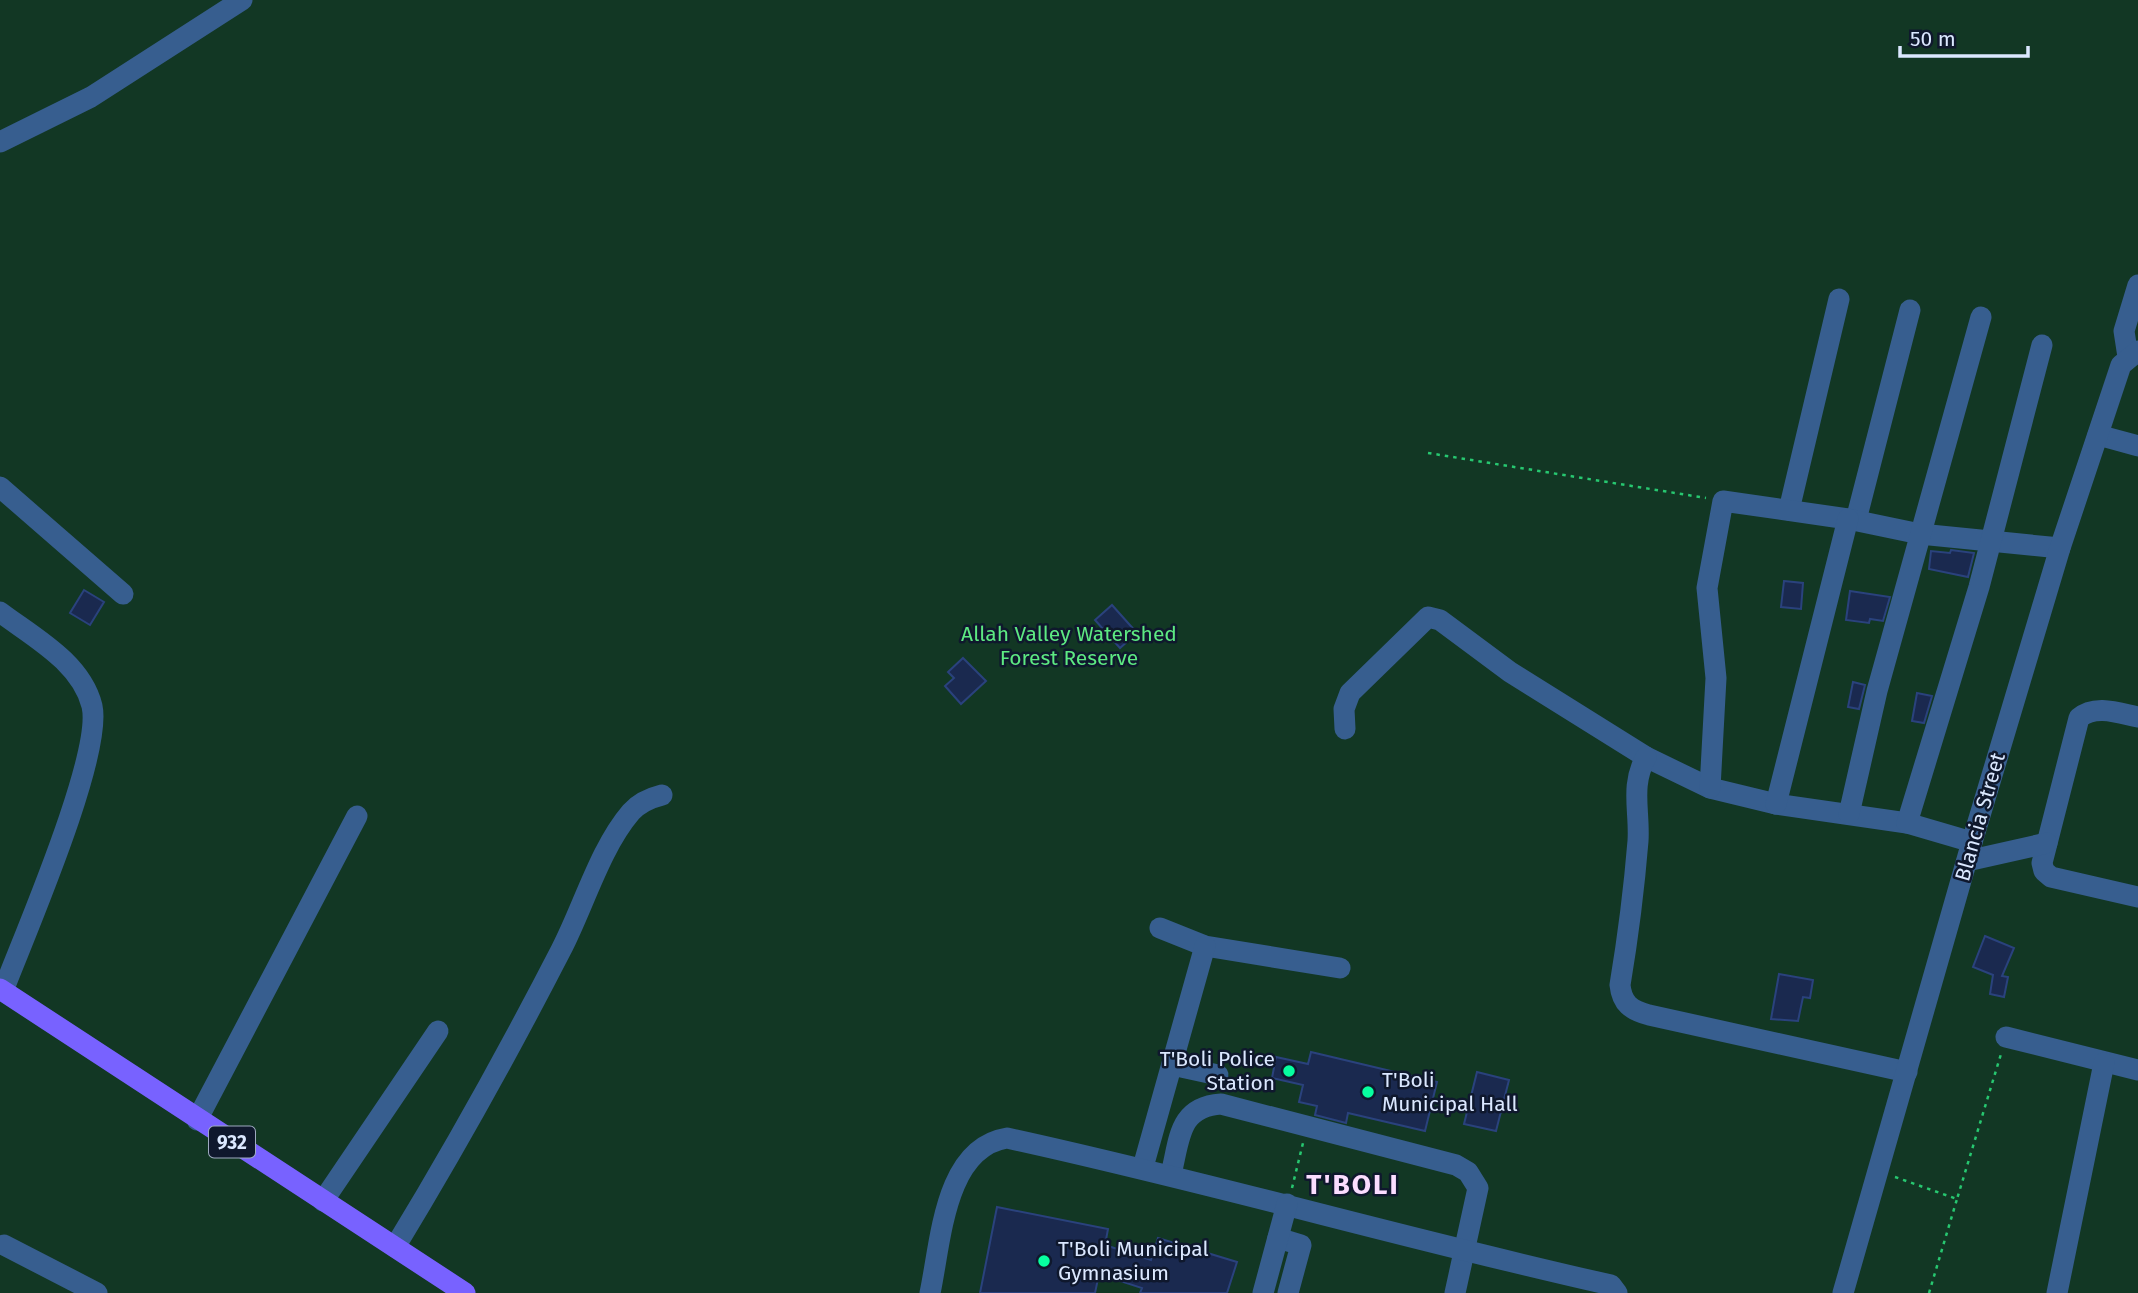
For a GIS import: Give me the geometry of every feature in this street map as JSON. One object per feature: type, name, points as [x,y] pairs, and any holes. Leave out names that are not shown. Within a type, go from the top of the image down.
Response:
[{"type":"main road","name":"932","points":[[2,990],[465,1293]]},
{"type":"street","points":[[0,142],[91,97],[242,0]]},
{"type":"street","points":[[2133,354],[2124,331],[2138,285]]},
{"type":"street","points":[[1789,510],[1839,299]]},
{"type":"street","points":[[1776,804],[1910,310]]},
{"type":"street","points":[[1849,814],[1872,712],[1981,317]]},
{"type":"street","points":[[1907,823],[1979,587],[2042,345]]},
{"type":"street","name":"Blancia Street","points":[[1843,1293],[1969,852],[2060,548],[2121,365],[2133,354]]},
{"type":"street","points":[[2098,435],[2138,446]]},
{"type":"street","points":[[0,488],[123,594]]},
{"type":"street","points":[[1710,788],[1716,678],[1707,588],[1723,501],[1852,520],[1920,534],[2060,548]]},
{"type":"street","points":[[0,612],[68,663],[92,706],[93,730],[81,782],[2,990]]},
{"type":"street","points":[[1345,729],[1344,709],[1350,693],[1428,617],[1440,620],[1510,672],[1646,757],[1710,788],[1776,804],[1907,823],[1969,852],[2048,843]]},
{"type":"street","points":[[2138,717],[2091,711],[2079,718],[2042,863],[2044,871],[2051,877],[2138,897]]},
{"type":"street","points":[[1646,757],[1635,785],[1638,835],[1630,924],[1620,985],[1622,998],[1628,1006],[1649,1015],[1907,1072]]},
{"type":"street","points":[[395,1247],[501,1066],[574,926],[615,837],[631,812],[644,800],[662,794]]},
{"type":"street","points":[[197,1120],[357,816]]},
{"type":"street","points":[[1160,928],[1205,946],[1340,968]]},
{"type":"street","points":[[1143,1167],[1205,946]]},
{"type":"street","points":[[323,1201],[438,1031]]},
{"type":"street","points":[[2006,1037],[2138,1070]]},
{"type":"street","points":[[2057,1293],[2104,1063]]},
{"type":"street","points":[[1172,1065],[1218,1075]]},
{"type":"street","points":[[1171,1174],[1184,1125],[1193,1111],[1203,1106],[1221,1104],[1456,1165],[1468,1172],[1478,1188],[1455,1293]]},
{"type":"street","points":[[930,1293],[952,1190],[965,1161],[978,1149],[995,1140],[1007,1138],[1143,1167],[1464,1252],[1611,1285],[1617,1293]]},
{"type":"street","points":[[1263,1293],[1287,1205]]},
{"type":"street","points":[[1278,1238],[1301,1245],[1288,1293]]},
{"type":"street","points":[[4,1245],[97,1293]]},
{"type":"path","points":[[1428,453],[1723,501]]},
{"type":"path","points":[[1929,1293],[2006,1037]]},
{"type":"path","points":[[1287,1205],[1308,1127]]},
{"type":"path","points":[[1879,1171],[1957,1199]]},
{"type":"green space","name":"Allah Valley Watershed Forest Reserve","points":[[0,0],[2138,0],[2138,1293],[0,1293]]},
{"type":"building","points":[[1951,550],[1974,553],[1968,577],[1929,569],[1931,551],[1950,553]]},
{"type":"building","points":[[1784,581],[1803,583],[1801,609],[1781,607]]},
{"type":"building","points":[[84,590],[104,602],[90,625],[70,613]]},
{"type":"building","points":[[1850,591],[1890,597],[1883,621],[1870,619],[1869,623],[1846,620]]},
{"type":"building","points":[[1112,605],[1137,633],[1120,648],[1095,620]]},
{"type":"building","points":[[963,658],[986,681],[961,704],[945,686],[954,678],[948,672]]},
{"type":"building","points":[[1853,682],[1865,685],[1859,709],[1848,707]]},
{"type":"building","points":[[1917,693],[1932,696],[1924,723],[1912,721]]},
{"type":"building","points":[[1985,936],[2014,948],[2002,976],[2008,977],[2004,997],[1990,994],[1993,975],[1973,967]]},
{"type":"building","points":[[1779,974],[1813,980],[1810,998],[1803,997],[1798,1021],[1771,1019]]},
{"type":"building","name":"T'Boli Municipal Hall","points":[[1311,1052],[1437,1082],[1425,1131],[1348,1113],[1346,1123],[1315,1115],[1317,1106],[1299,1102],[1303,1085],[1272,1078],[1276,1057],[1308,1064]]},
{"type":"building","points":[[1477,1072],[1509,1080],[1496,1131],[1464,1124]]},
{"type":"building","name":"T'Boli Municipal Gymnasium","points":[[997,1207],[1108,1229],[1105,1245],[1151,1260],[1158,1238],[1237,1262],[1227,1293],[1140,1293],[1142,1288],[1099,1274],[1095,1293],[980,1293]]},
{"type":"place","name":"T'Boli Police Station","points":[[1289,1071]]},
{"type":"place","name":"T'Boli Municipal Hall","points":[[1368,1092]]},
{"type":"place","name":"T'Boli Municipal Gymnasium","points":[[1044,1261]]},
{"type":"district","name":"T'BOLI","points":[[1353,1184]]}]
